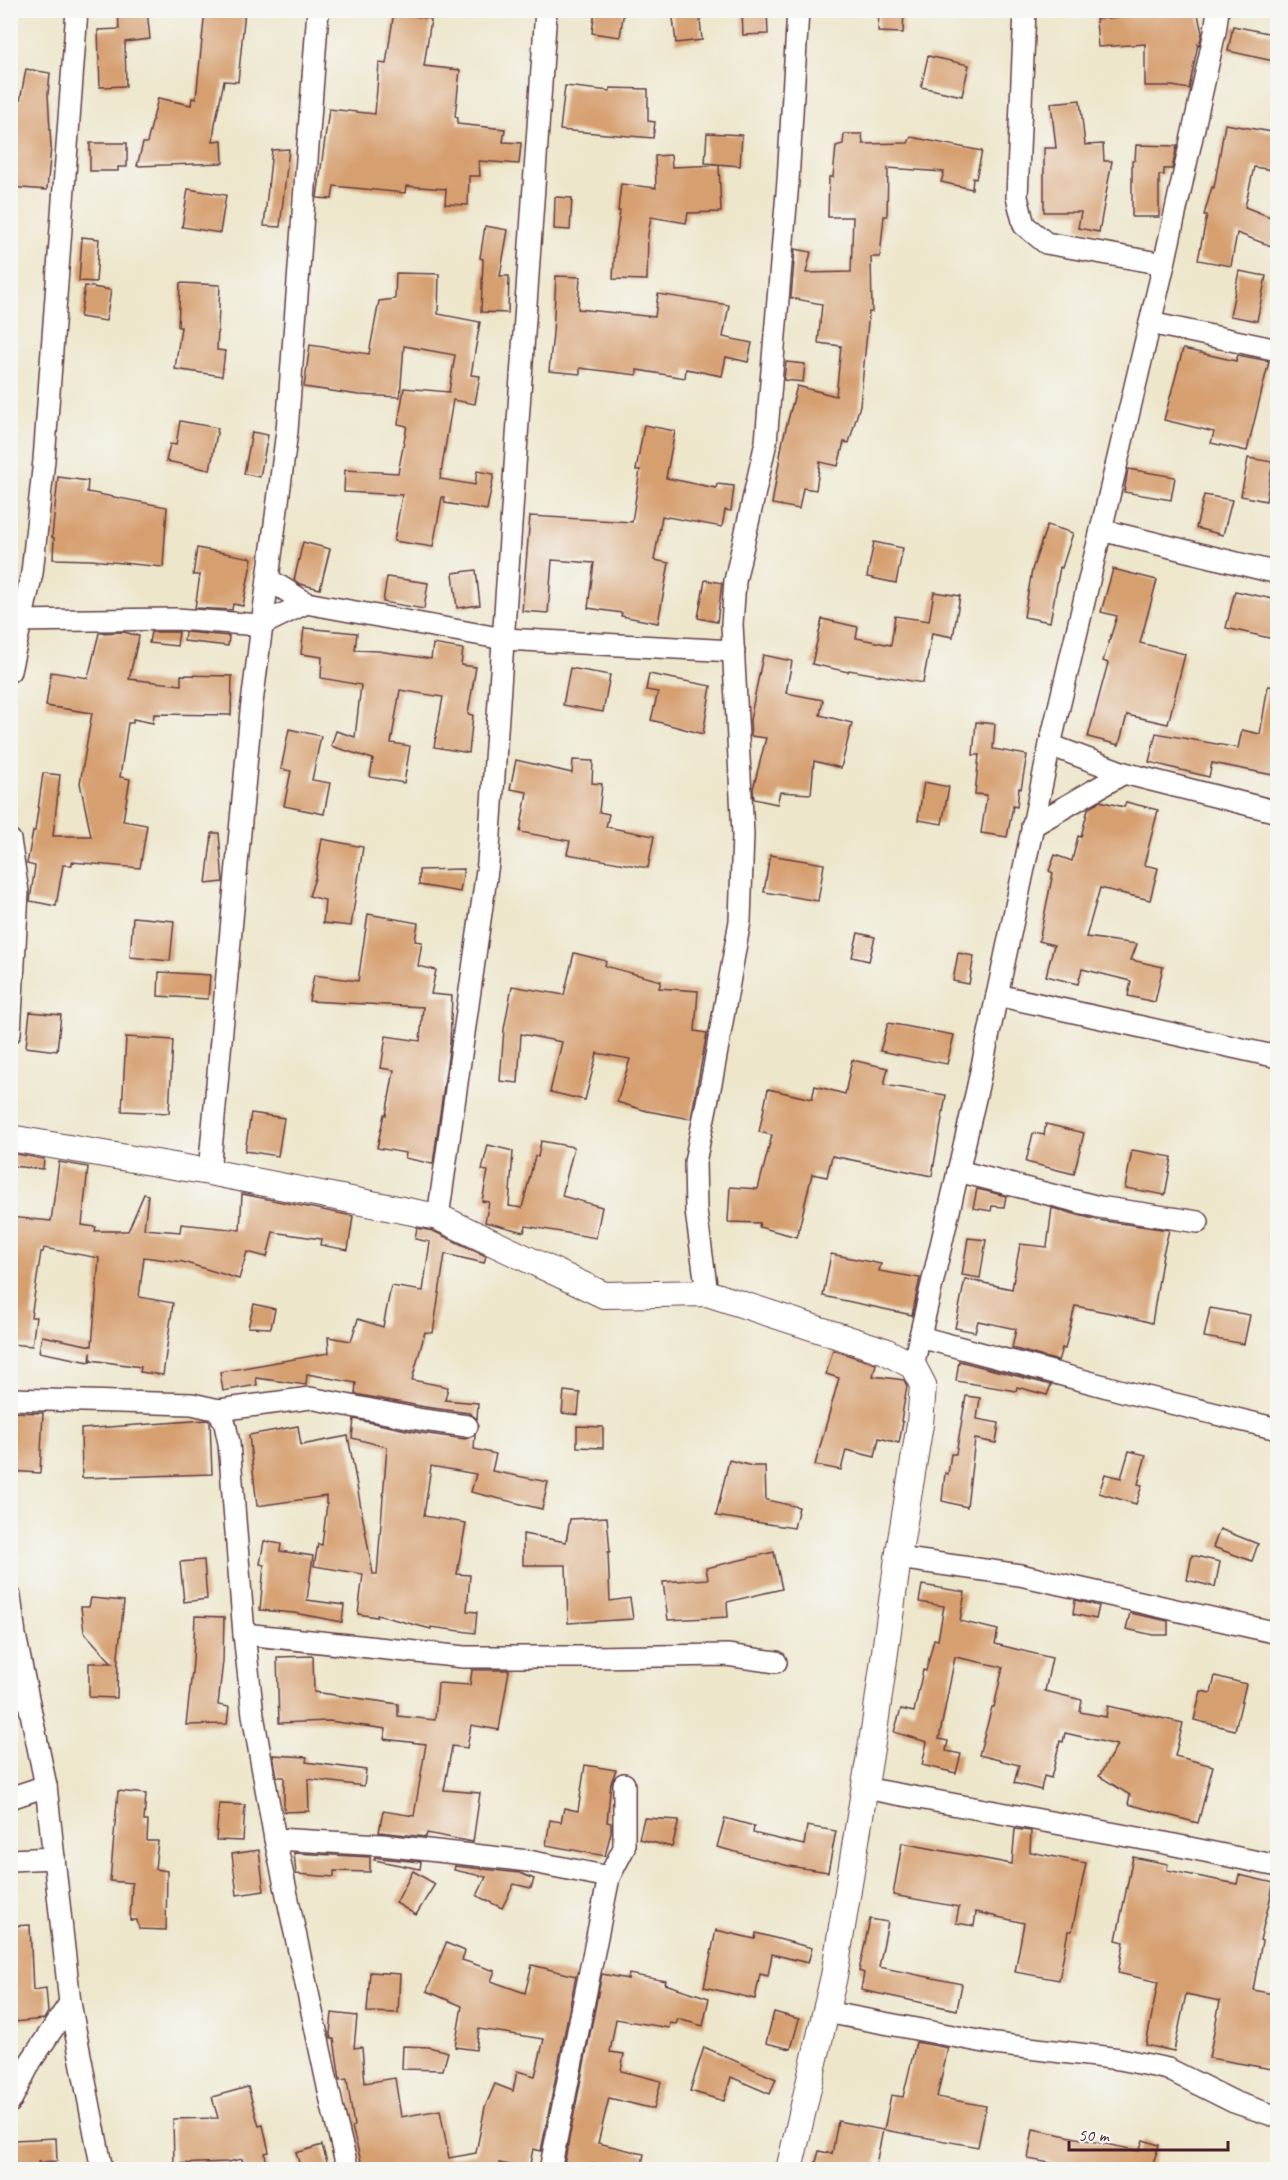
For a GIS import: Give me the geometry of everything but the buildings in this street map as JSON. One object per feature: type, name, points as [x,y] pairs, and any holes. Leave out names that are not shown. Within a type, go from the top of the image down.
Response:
[{"type":"street","points":[[10,671],[16,621],[32,573],[44,460],[77,10]]},
{"type":"street","points":[[209,1172],[261,625],[287,431],[318,10]]},
{"type":"street","points":[[438,1217],[488,863],[546,10]]},
{"type":"street","points":[[707,1293],[696,1211],[695,1162],[740,921],[743,834],[732,624],[735,581],[766,442],[788,182],[798,10]]},
{"type":"street","points":[[1025,10],[1017,197],[1024,225],[1046,243],[1164,264]]},
{"type":"street","points":[[913,1366],[997,995],[1050,745],[1164,264],[1218,10]]},
{"type":"street","points":[[1150,323],[1278,350]]},
{"type":"street","points":[[1101,530],[1278,573]]},
{"type":"street","points":[[268,579],[306,603],[504,639],[734,651]]},
{"type":"street","points":[[16,621],[176,619],[261,625],[306,603]]},
{"type":"street","points":[[1050,745],[1124,773],[1278,812]]},
{"type":"street","points":[[1032,826],[1124,773]]},
{"type":"street","points":[[10,840],[14,892],[10,1033]]},
{"type":"street","points":[[997,995],[1278,1057]]},
{"type":"street","points":[[10,1138],[209,1172],[438,1217],[604,1295],[707,1293],[885,1351],[913,1366],[923,1385],[920,1424],[864,1788],[834,1976],[789,2169]]},
{"type":"street","points":[[958,1171],[1099,1207],[1198,1222]]},
{"type":"street","points":[[920,1337],[1130,1393],[1278,1429]]},
{"type":"street","points":[[10,1399],[192,1404],[219,1410],[272,1401],[310,1398],[423,1420],[467,1426]]},
{"type":"street","points":[[219,1410],[229,1443],[244,1634],[253,1715],[275,1839],[333,2110],[348,2169]]},
{"type":"street","points":[[898,1558],[1020,1575],[1278,1634]]},
{"type":"street","points":[[10,1596],[15,1635],[46,1786],[70,2003],[102,2169]]},
{"type":"street","points":[[244,1634],[464,1657],[591,1658],[727,1654],[776,1662]]},
{"type":"street","points":[[550,2169],[609,1877],[624,1848],[624,1784]]},
{"type":"street","points":[[10,1798],[46,1786]]},
{"type":"street","points":[[864,1788],[1278,1866]]},
{"type":"street","points":[[275,1839],[382,1845],[505,1859],[609,1877]]},
{"type":"street","points":[[10,1860],[54,1858]]},
{"type":"street","points":[[10,2102],[32,2061],[70,2003]]},
{"type":"street","points":[[826,2012],[995,2044],[1120,2059],[1168,2069],[1234,2102],[1278,2117]]}]
